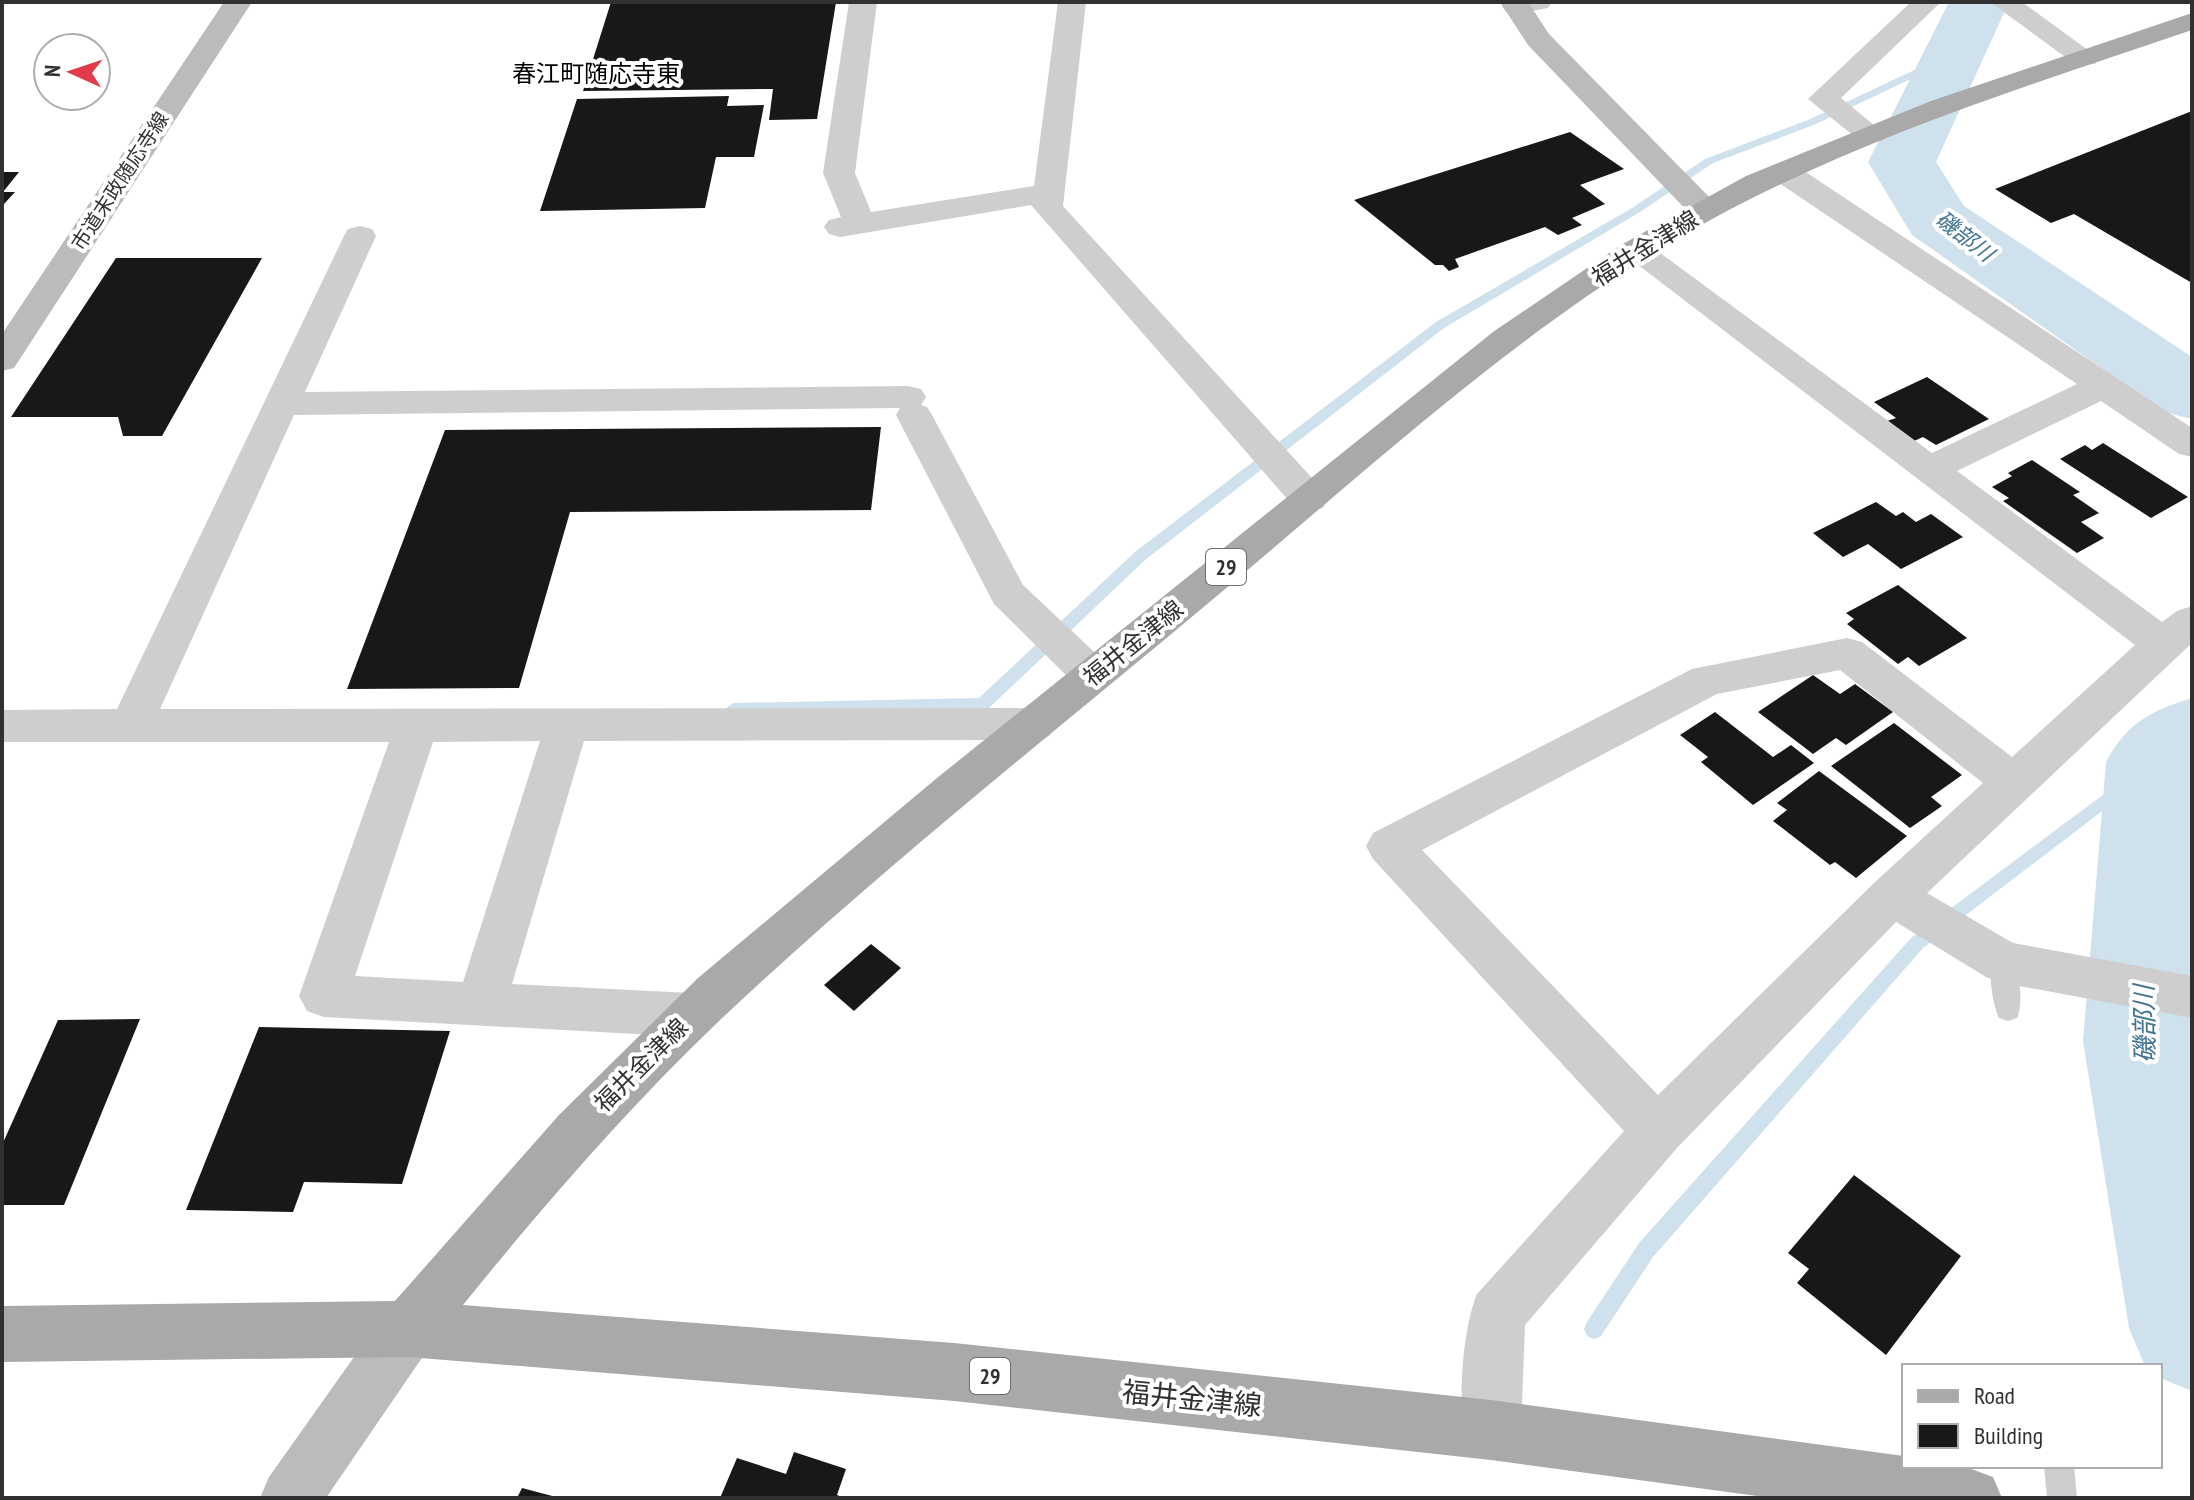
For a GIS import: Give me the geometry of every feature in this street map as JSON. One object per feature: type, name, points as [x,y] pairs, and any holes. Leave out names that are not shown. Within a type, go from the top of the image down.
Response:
[{"type":"main road","name":"福井金津線","points":[[408,1329],[532,1178],[691,1015],[857,870],[1092,675],[1501,344],[1636,251],[1704,210],[1784,172],[1871,135],[2192,21]]},
{"type":"main road","name":"福井金津線","points":[[2,1334],[408,1329],[954,1372],[1491,1430],[1912,1487],[1972,1498]]},
{"type":"street","name":"市道末政随応寺線","points":[[2,360],[238,2]]},
{"type":"street","points":[[863,2],[839,173],[850,225],[1049,193]]},
{"type":"street","points":[[1072,2],[1047,207],[1309,499]]},
{"type":"street","points":[[1871,135],[1823,99],[1927,2]]},
{"type":"street","points":[[2004,2],[2085,58]]},
{"type":"street","points":[[1523,3],[1538,39],[1704,210]]},
{"type":"street","points":[[1784,172],[2192,445]]},
{"type":"street","points":[[132,724],[285,404],[360,236]]},
{"type":"street","points":[[1491,1430],[1497,1314],[1658,1131],[1892,896],[2177,632],[1928,470],[1636,251]]},
{"type":"street","points":[[1928,470],[2103,386]]},
{"type":"street","points":[[285,404],[911,406],[1008,594],[1092,675]]},
{"type":"street","points":[[1658,1131],[1389,846],[1707,680],[1847,653],[2013,782]]},
{"type":"street","points":[[417,724],[324,996],[691,1015]]},
{"type":"street","points":[[481,1004],[567,724]]},
{"type":"street","points":[[2,726],[1034,724]]},
{"type":"street","points":[[1892,896],[2003,962],[2192,997]]},
{"type":"street","points":[[290,1498],[408,1329]]},
{"type":"lane","points":[[2003,962],[2008,1010]]},
{"type":"lane","points":[[2059,1468],[2062,1498]]},
{"type":"building","points":[[611,2],[836,2],[817,119],[769,120],[773,89],[583,91]]},
{"type":"building","points":[[729,96],[727,106],[764,105],[754,157],[716,157],[705,208],[540,211],[577,99]]},
{"type":"building","points":[[2192,111],[2192,283],[2074,214],[2051,223],[1995,189]]},
{"type":"building","points":[[1570,132],[1624,169],[1580,185],[1605,204],[1572,218],[1582,225],[1558,235],[1545,227],[1455,259],[1459,267],[1449,271],[1443,265],[1435,265],[1354,200]]},
{"type":"building","points":[[2,172],[19,172],[3,192],[15,192],[4,204],[2,204]]},
{"type":"building","points":[[116,258],[262,258],[162,436],[123,436],[118,417],[11,417]]},
{"type":"building","points":[[1927,377],[1989,419],[1936,445],[1923,437],[1914,441],[1887,421],[1896,418],[1874,402]]},
{"type":"building","points":[[881,427],[871,510],[570,512],[519,688],[347,689],[445,430]]},
{"type":"building","points":[[2103,443],[2188,497],[2151,518],[2060,459],[2085,445],[2092,450]]},
{"type":"building","points":[[2032,460],[2080,492],[2073,495],[2099,513],[2081,522],[2104,538],[2077,553],[2003,501],[2009,498],[1992,487],[2012,476],[2008,473]]},
{"type":"building","points":[[1876,502],[1896,516],[1903,512],[1916,522],[1931,514],[1963,537],[1901,569],[1868,544],[1843,557],[1813,533]]},
{"type":"building","points":[[1898,585],[1967,638],[1919,666],[1908,657],[1898,664],[1847,624],[1854,619],[1846,613]]},
{"type":"building","points":[[1813,675],[1840,694],[1855,684],[1893,712],[1846,745],[1836,738],[1813,754],[1758,712]]},
{"type":"building","points":[[1715,712],[1773,757],[1791,745],[1814,763],[1753,805],[1701,762],[1708,757],[1680,735]]},
{"type":"building","points":[[1894,723],[1962,775],[1931,797],[1942,806],[1910,828],[1831,766]]},
{"type":"building","points":[[1819,771],[1907,836],[1856,878],[1835,862],[1830,865],[1773,821],[1787,810],[1777,803]]},
{"type":"building","points":[[871,944],[901,968],[854,1011],[824,985]]},
{"type":"building","points":[[140,1019],[64,1205],[2,1205],[2,1145],[58,1020]]},
{"type":"building","points":[[259,1027],[450,1031],[402,1184],[304,1182],[293,1212],[186,1210]]},
{"type":"building","points":[[1854,1175],[1961,1256],[1886,1355],[1797,1283],[1809,1269],[1788,1253]]},
{"type":"building","points":[[794,1452],[846,1469],[837,1495],[844,1498],[720,1498],[737,1458],[786,1474]]},
{"type":"building","points":[[522,1488],[556,1497],[517,1498]]},
{"type":"waterway","name":"磯部川","points":[[1979,2],[1902,162],[1937,220],[2192,394]]},
{"type":"waterway","points":[[733,709],[983,704],[1140,556],[1440,325],[1636,210],[1709,161],[1812,122],[1957,53]]},
{"type":"waterway","name":"磯部川","points":[[2192,735],[2155,762],[2139,1041],[2192,1328]]},
{"type":"waterway","points":[[1594,1329],[1646,1250],[1917,943],[2155,762]]},
{"type":"district","name":"春江町随応寺東","points":[[596,73]]}]
